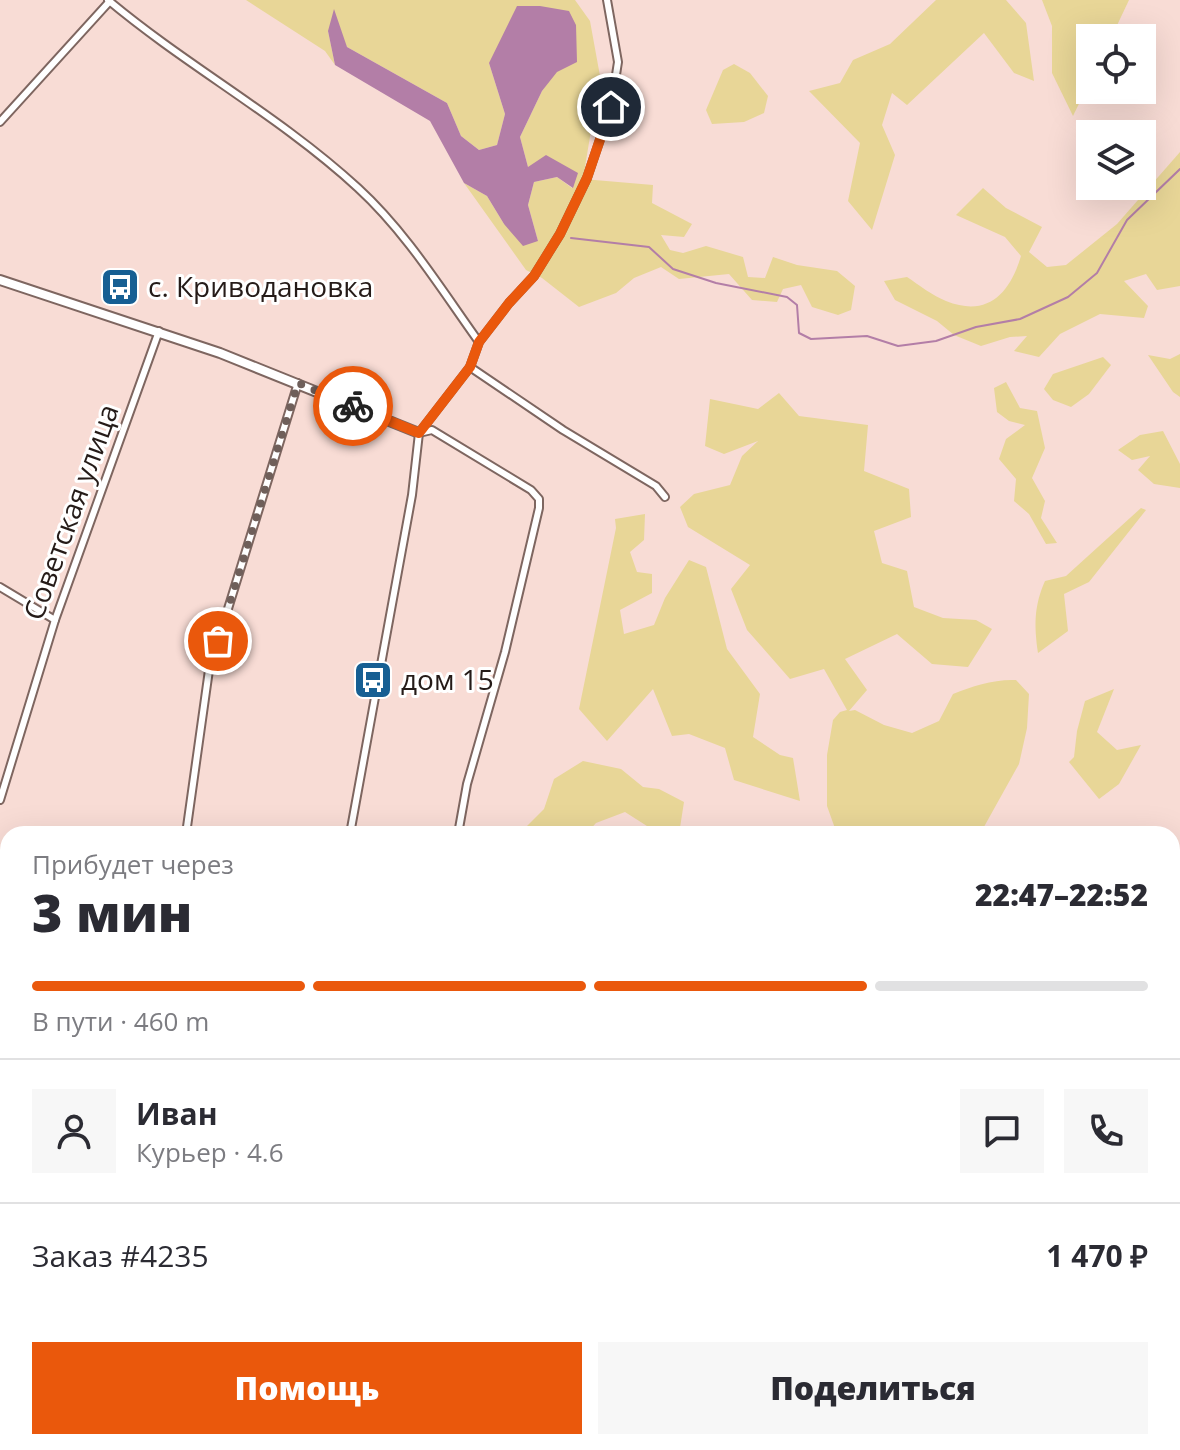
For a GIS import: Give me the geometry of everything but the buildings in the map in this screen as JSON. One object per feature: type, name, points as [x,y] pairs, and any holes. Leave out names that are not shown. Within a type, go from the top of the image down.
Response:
[{"type":"street","points":[[351,826],[412,495],[419,433],[470,367],[479,342],[534,276],[560,234],[587,178],[611,107],[618,62],[607,0]]},
{"type":"street","points":[[0,122],[109,1],[164,46],[300,140],[357,187],[401,235],[479,342]]},
{"type":"street","points":[[0,280],[159,331],[419,433],[432,430],[531,490],[539,499],[505,652],[467,784],[459,826]]},
{"type":"street","name":"Советская улица","points":[[0,800],[55,620],[159,331]]},
{"type":"street","points":[[470,367],[563,430],[656,486],[665,497]]},
{"type":"street","points":[[187,826],[209,670],[298,383]]},
{"type":"street","points":[[0,587],[55,620]]},
{"type":"shaded area","points":[[246,0],[575,0],[590,21],[600,76],[583,179],[653,185],[652,203],[692,224],[684,237],[661,235],[670,250],[683,253],[706,246],[743,257],[748,277],[765,278],[773,257],[797,265],[837,271],[855,286],[851,310],[838,315],[812,307],[801,285],[783,289],[777,302],[752,300],[729,274],[679,279],[661,267],[634,278],[616,293],[579,307],[542,278],[526,270],[464,183],[487,196],[504,224],[538,241],[528,205],[534,182],[557,177],[572,188],[577,173],[528,167],[520,137],[542,91],[576,42],[576,25],[489,63],[505,114],[497,145],[479,150],[461,136],[447,103],[347,47],[328,31],[335,65],[325,51]]},
{"type":"shaded area","points":[[936,0],[1006,0],[1026,23],[1034,81],[1014,73],[984,33],[907,105],[892,93],[882,125],[895,155],[872,230],[848,201],[860,143],[809,91],[840,83],[853,60],[890,44]]},
{"type":"shaded area","points":[[1042,0],[1129,0],[1118,24],[1076,24],[1076,104],[1079,104],[1073,116],[1052,73],[1052,26]]},
{"type":"shaded area","points":[[517,6],[569,11],[576,25],[577,62],[557,72],[542,91],[520,137],[528,167],[546,155],[578,173],[573,188],[557,177],[534,182],[528,205],[538,241],[523,246],[504,224],[487,196],[464,183],[430,121],[335,65],[328,31],[334,9],[347,47],[447,103],[461,136],[479,150],[497,145],[505,114],[489,63]]},
{"type":"shaded area","points":[[734,64],[750,73],[768,96],[764,113],[744,122],[712,124],[706,110],[723,70]]},
{"type":"shaded area","points":[[1180,152],[1180,286],[1157,290],[1146,274],[1124,281],[1148,306],[1144,318],[1100,314],[1060,334],[1039,357],[1014,351],[1027,336],[1010,337],[981,346],[954,335],[937,321],[895,300],[884,281],[907,277],[946,301],[974,306],[985,304],[1004,291],[1021,256],[1005,237],[956,215],[983,188],[1006,208],[1042,227],[1029,252],[1047,267],[1066,265],[1117,224],[1138,200],[1156,200],[1156,179]]},
{"type":"shaded area","points":[[1180,354],[1180,397],[1173,392],[1148,355],[1170,359]]},
{"type":"shaded area","points":[[1103,357],[1111,365],[1089,394],[1071,407],[1053,400],[1044,389],[1053,374]]},
{"type":"shaded area","points":[[1006,382],[1020,408],[1037,411],[1045,448],[1032,478],[1045,501],[1041,518],[1057,543],[1046,544],[1029,514],[1014,501],[1016,479],[999,459],[1006,439],[1025,425],[1009,421],[997,412],[994,388]]},
{"type":"shaded area","points":[[779,393],[799,416],[868,425],[864,471],[909,489],[911,517],[874,531],[882,563],[907,571],[914,607],[943,618],[976,620],[992,629],[968,667],[932,664],[897,634],[845,659],[867,690],[849,711],[855,710],[884,725],[912,733],[939,721],[953,694],[968,688],[1016,680],[1029,694],[1027,728],[1019,764],[984,826],[834,826],[827,806],[827,755],[833,720],[840,712],[847,710],[824,669],[790,679],[747,630],[731,589],[750,565],[688,527],[680,507],[694,494],[730,485],[742,456],[758,441],[724,454],[705,446],[710,399],[758,409]]},
{"type":"shaded area","points":[[1163,431],[1180,464],[1180,488],[1154,484],[1138,470],[1150,456],[1132,460],[1118,450],[1140,435]]},
{"type":"shaded area","points":[[1141,508],[1146,510],[1089,582],[1064,594],[1068,631],[1038,653],[1036,616],[1045,581],[1066,576]]},
{"type":"shaded area","points":[[645,514],[644,540],[630,552],[637,572],[652,574],[652,593],[620,610],[624,634],[654,625],[665,598],[689,560],[706,567],[727,649],[760,694],[753,737],[780,755],[793,758],[800,801],[734,780],[725,748],[689,734],[672,736],[653,689],[607,741],[579,709],[616,528],[615,519]]},
{"type":"shaded area","points":[[1114,689],[1097,732],[1117,750],[1141,745],[1119,784],[1099,799],[1069,762],[1074,757],[1085,701]]},
{"type":"shaded area","points":[[583,761],[621,769],[643,787],[659,789],[684,802],[680,826],[647,826],[625,812],[593,826],[527,826],[544,809],[554,779]]},
{"type":"waterway","points":[[571,238],[649,247],[673,269],[716,283],[787,297],[797,305],[799,333],[811,339],[867,336],[898,346],[936,341],[976,327],[1020,319],[1068,297],[1097,273],[1127,220],[1180,169]]},
{"type":"way so far","points":[[218,641],[298,383],[353,406]]},
{"type":"place","name":"с. Криводановка","points":[[120,287]]},
{"type":"place","name":"дом 15","points":[[373,680]]},
{"type":"route","points":[[353,406],[419,433],[470,367],[479,342],[534,276],[560,234],[587,178],[611,107]]}]
